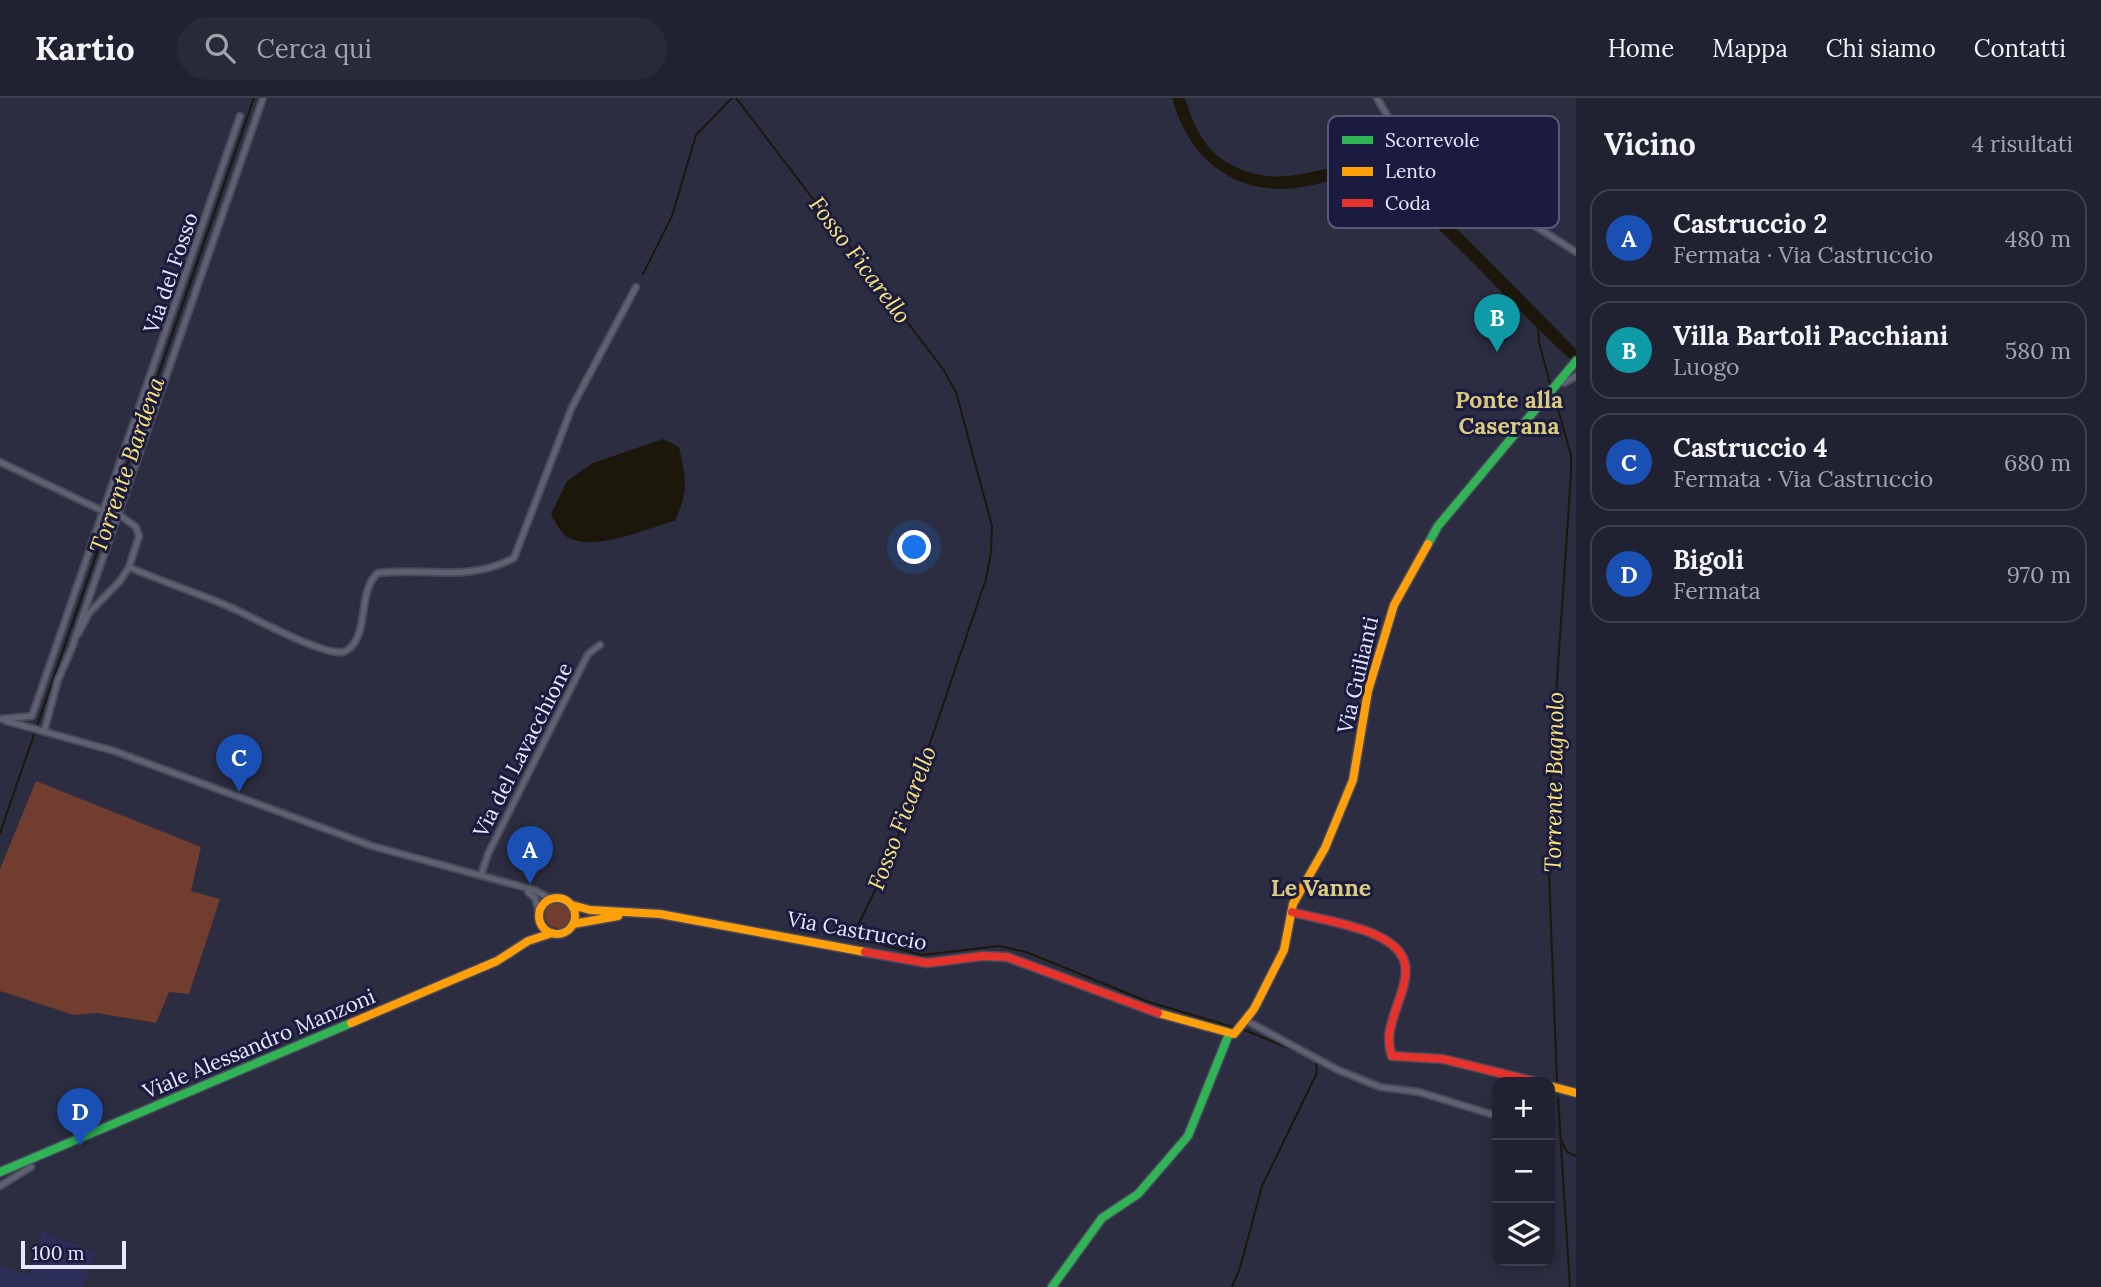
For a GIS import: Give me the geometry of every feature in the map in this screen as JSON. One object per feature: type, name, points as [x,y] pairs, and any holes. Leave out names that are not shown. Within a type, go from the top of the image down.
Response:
[{"type":"street","points":[[44,732],[58,680],[182,338],[263,98]]},
{"type":"street","points":[[1377,98],[1387,116]]},
{"type":"street","name":"Via del Fosso","points":[[0,719],[32,716],[103,511],[118,477],[240,116]]},
{"type":"street","points":[[1538,228],[1576,252]]},
{"type":"street","points":[[129,567],[338,653],[349,649],[357,637],[368,592],[378,573],[461,574],[484,570],[514,558],[549,459],[572,408],[636,287]]},
{"type":"street","name":"Via Guilianti","points":[[1052,1287],[1102,1218],[1138,1194],[1177,1153],[1191,1128],[1233,1033],[1246,1023],[1284,950],[1299,891],[1325,848],[1353,780],[1368,691],[1394,606],[1438,526],[1558,383],[1574,369]]},
{"type":"street","points":[[0,462],[103,511]]},
{"type":"street","points":[[73,644],[89,613],[114,590],[129,567],[139,532],[130,521],[117,513]]},
{"type":"street","name":"Via del Lavacchione","points":[[481,875],[588,654],[600,645]]},
{"type":"street","points":[[0,719],[114,751],[372,846],[481,875],[551,899],[562,898],[572,905],[635,914]]},
{"type":"street","points":[[515,886],[535,898],[544,927],[552,933],[566,931],[573,924],[589,919],[635,914]]},
{"type":"street","points":[[528,941],[539,915],[551,899]]},
{"type":"street","points":[[572,905],[575,914],[573,924]]},
{"type":"street","points":[[1292,912],[1387,940],[1401,953],[1406,970],[1388,1041],[1392,1056],[1443,1059],[1516,1077]]},
{"type":"street","name":"Via Castruccio","points":[[635,914],[660,914],[927,963],[1007,957],[1128,1004],[1233,1033]]},
{"type":"street","name":"Viale Alessandro Manzoni","points":[[0,1172],[497,961],[528,941],[552,933]]},
{"type":"street","points":[[1246,1023],[1338,1070],[1380,1087],[1419,1092],[1492,1114]]},
{"type":"street","points":[[1555,1087],[1574,1093]]},
{"type":"street","points":[[0,1186],[31,1167]]},
{"type":"shaded area","points":[[1172,98],[1185,98],[1203,140],[1218,156],[1238,168],[1261,175],[1283,176],[1328,169],[1328,181],[1279,189],[1237,180],[1219,170],[1203,156],[1190,140]]},
{"type":"shaded area","points":[[1437,228],[1456,228],[1576,349],[1576,364],[1540,330]]},
{"type":"shaded area","points":[[663,439],[679,447],[683,467],[684,492],[675,521],[605,541],[578,541],[564,535],[551,514],[567,481],[593,463]]},
{"type":"shaded area","points":[[36,781],[201,847],[191,891],[220,899],[189,994],[169,992],[156,1023],[97,1013],[74,1015],[0,991],[0,869]]},
{"type":"shaded area","points":[[558,902],[567,906],[571,915],[567,924],[558,928],[549,924],[545,915],[549,906]]},
{"type":"shaded area","points":[[43,1232],[95,1252],[83,1287],[0,1287],[0,1266],[32,1275]]},
{"type":"waterway","name":"Torrente Bardena","points":[[0,833],[254,98]]},
{"type":"waterway","points":[[643,274],[672,216],[696,135],[732,98]]},
{"type":"waterway","name":"Fosso Ficarello","points":[[736,98],[943,369],[956,392],[992,526],[986,579],[890,860],[854,933],[856,938],[922,955],[999,946],[1026,952],[1149,1002],[1236,1028]]},
{"type":"waterway","name":"Torrente Bagnolo","points":[[1538,328],[1551,387]]},
{"type":"waterway","name":"Torrente Bagnolo","points":[[1553,392],[1571,455],[1549,799],[1549,874],[1557,1081]]},
{"type":"waterway","name":"Fosso Ficarello","points":[[1242,1029],[1298,1052]]},
{"type":"waterway","name":"Fosso Ficarello","points":[[1232,1287],[1240,1268],[1262,1186],[1317,1073],[1316,1062],[1309,1057]]},
{"type":"waterway","name":"Torrente Bagnolo","points":[[1558,1098],[1570,1287]]},
{"type":"waterway","points":[[1561,1140],[1567,1152],[1576,1156]]},
{"type":"traffic: fast","points":[[1428,544],[1438,526],[1576,361]]},
{"type":"traffic: fast","points":[[0,1172],[351,1023]]},
{"type":"traffic: fast","points":[[1052,1287],[1102,1218],[1138,1194],[1188,1136],[1229,1034]]},
{"type":"traffic: slow","points":[[1158,1013],[1234,1034],[1254,1009],[1284,950],[1293,904],[1325,848],[1353,780],[1368,691],[1394,605],[1428,544]]},
{"type":"traffic: slow","points":[[557,898],[570,903],[575,916],[570,929],[557,934],[544,929],[539,916],[544,903],[557,898]]},
{"type":"traffic: slow","points":[[572,905],[590,910],[660,914],[865,952]]},
{"type":"traffic: slow","points":[[573,924],[618,916]]},
{"type":"traffic: slow","points":[[351,1023],[497,961],[528,941],[552,933]]},
{"type":"traffic: slow","points":[[1555,1087],[1576,1093]]},
{"type":"traffic: jam","points":[[1292,912],[1368,932],[1383,938],[1402,956],[1406,973],[1390,1029],[1392,1056],[1443,1059],[1517,1077]]},
{"type":"traffic: jam","points":[[865,952],[927,963],[983,956],[1007,957],[1158,1013]]},
{"type":"place","name":"Villa Bartoli Pacchiani","points":[[1497,352]]},
{"type":"place","name":"Castruccio 4","points":[[239,792]]},
{"type":"place","name":"Castruccio 2","points":[[530,884]]},
{"type":"place","name":"Bigoli","points":[[80,1146]]},
{"type":"district","name":"Ponte alla Caserana","points":[[1509,413]]},
{"type":"district","name":"Le Vanne","points":[[1321,888]]}]
